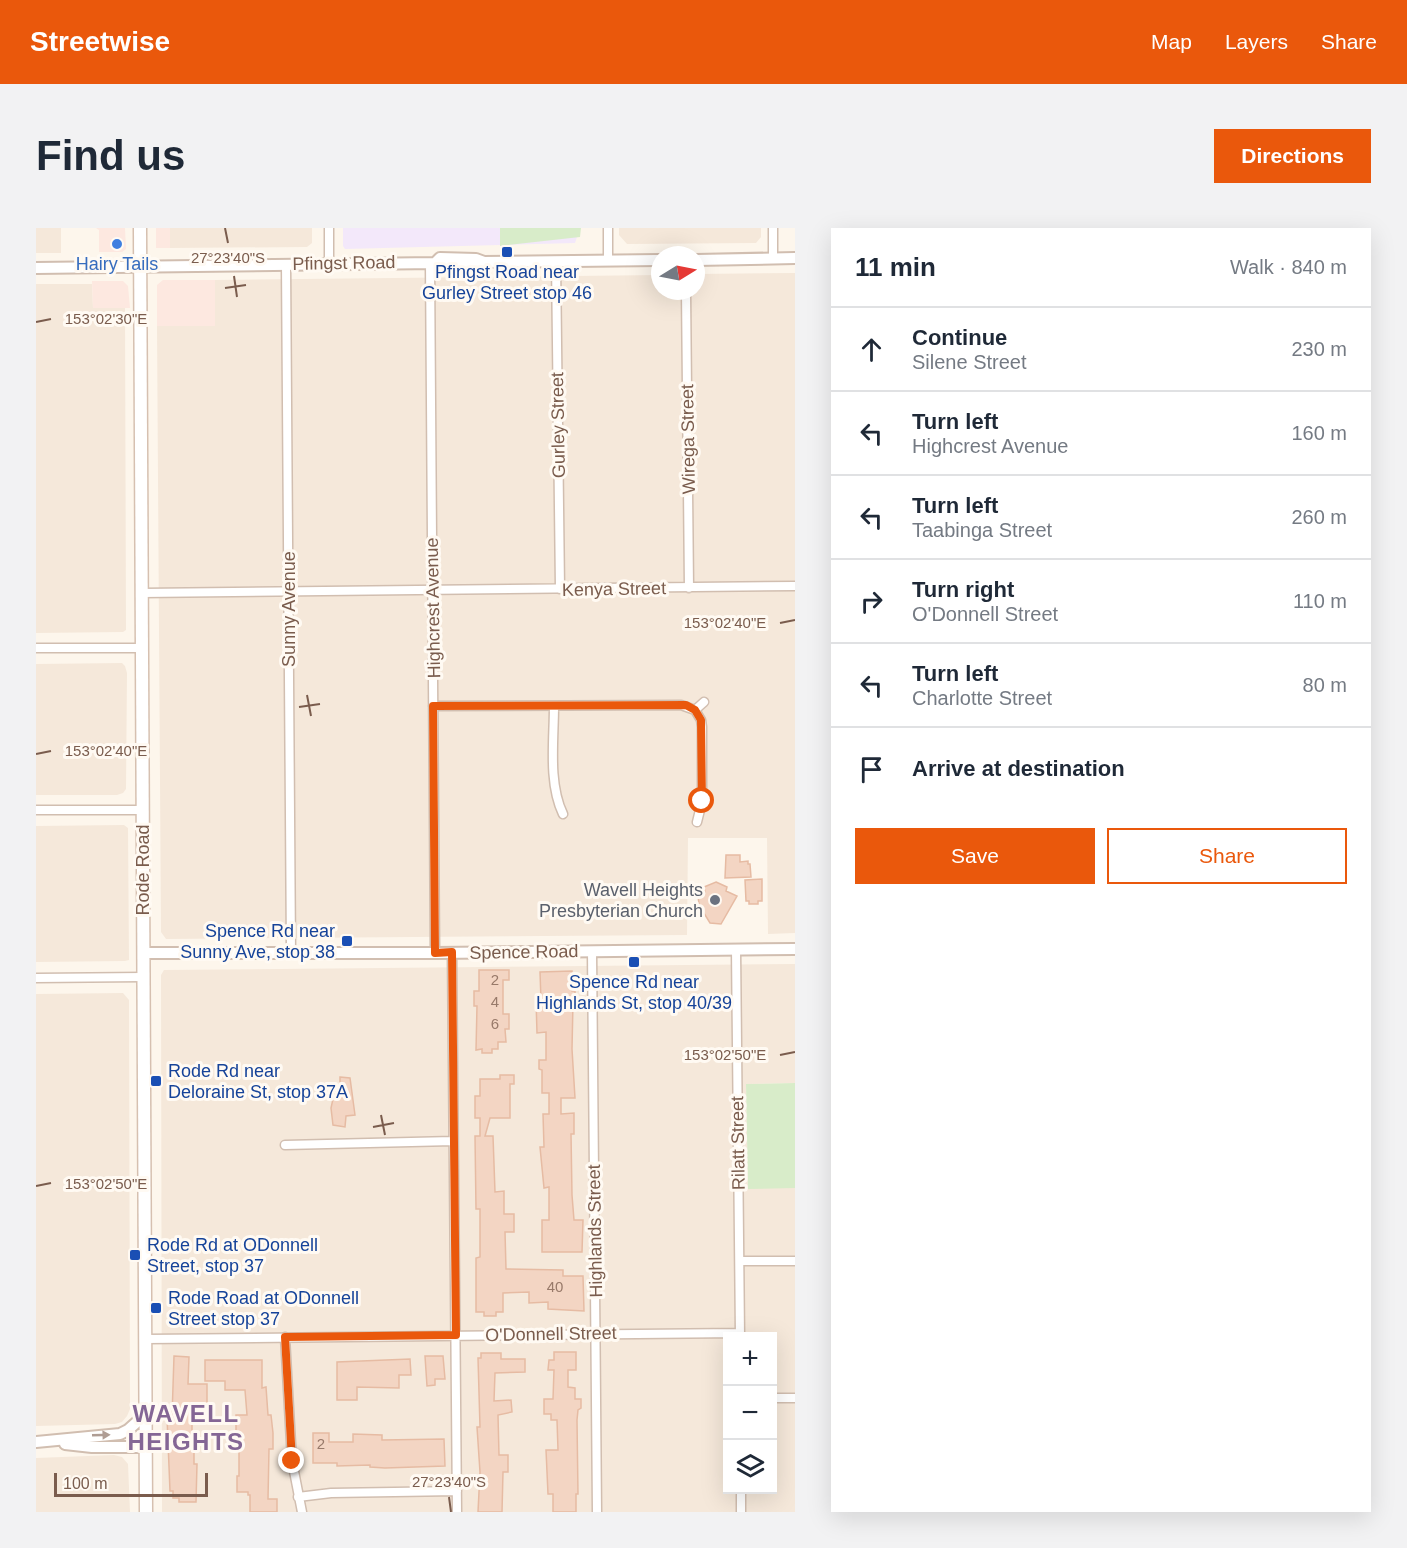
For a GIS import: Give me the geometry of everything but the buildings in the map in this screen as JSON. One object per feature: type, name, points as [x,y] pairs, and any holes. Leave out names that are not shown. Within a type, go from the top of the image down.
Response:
[{"type":"main road","name":"Rode Road","points":[[140,228],[146,1512]]},
{"type":"street","points":[[329,228],[329,263]]},
{"type":"street","points":[[608,228],[608,261]]},
{"type":"street","points":[[773,228],[773,258]]},
{"type":"street","points":[[705,260],[795,258]]},
{"type":"street","name":"Pfingst Road","points":[[36,268],[329,263],[433,263],[441,268],[476,266],[484,262],[651,260]]},
{"type":"street","name":"Gurley Street","points":[[556,261],[560,589]]},
{"type":"street","name":"Highcrest Avenue","points":[[433,263],[432,590],[435,953]]},
{"type":"street","name":"Sunny Avenue","points":[[286,264],[291,953]]},
{"type":"street","name":"Wirega Street","points":[[686,300],[689,588]]},
{"type":"street","name":"Kenya Street","points":[[142,593],[795,586]]},
{"type":"street","points":[[36,648],[142,648]]},
{"type":"street","points":[[695,710],[704,702]]},
{"type":"street","points":[[433,706],[681,705],[695,710],[702,727],[702,801],[697,822]]},
{"type":"street","points":[[554,706],[555,787],[557,802],[563,814]]},
{"type":"street","points":[[36,810],[143,810]]},
{"type":"street","name":"Rilatt Street","points":[[736,949],[740,1332]]},
{"type":"street","name":"Spence Road","points":[[144,953],[795,949]]},
{"type":"street","name":"Highlands Street","points":[[592,951],[597,1512]]},
{"type":"street","points":[[452,952],[457,1512]]},
{"type":"street","points":[[36,978],[144,977]]},
{"type":"street","points":[[285,1145],[453,1141]]},
{"type":"street","points":[[740,1262],[795,1261]]},
{"type":"street","name":"O'Donnell Street","points":[[146,1339],[723,1335]]},
{"type":"street","points":[[285,1337],[292,1461],[302,1512]]},
{"type":"street","points":[[777,1398],[795,1398]]},
{"type":"street","points":[[49,1442],[91,1435],[120,1434],[146,1414]]},
{"type":"street","points":[[36,1442],[92,1447],[146,1447]]},
{"type":"street","points":[[298,1497],[331,1493],[457,1491]]},
{"type":"street","points":[[741,1494],[741,1512]]},
{"type":"shaded area","points":[[36,228],[61,228],[61,253],[36,253]]},
{"type":"shaded area","points":[[96,228],[125,228],[126,249],[122,252],[99,252],[99,230]]},
{"type":"shaded area","points":[[156,228],[170,228],[170,248],[156,248]]},
{"type":"shaded area","points":[[170,228],[312,228],[312,243],[307,247],[170,248]]},
{"type":"shaded area","points":[[343,228],[580,228],[575,243],[345,249]]},
{"type":"shaded area","points":[[619,228],[761,228],[761,237],[756,243],[627,244],[619,235]]},
{"type":"shaded area","points":[[795,273],[795,933],[768,934],[767,838],[688,838],[687,935],[166,939],[161,932],[157,326],[214,326],[215,280],[651,275],[651,300],[705,300],[705,274]]},
{"type":"shaded area","points":[[163,280],[215,280],[215,326],[157,326],[157,285]]},
{"type":"shaded area","points":[[92,281],[123,281],[128,286],[130,308],[93,308]]},
{"type":"shaded area","points":[[36,284],[92,284],[93,308],[125,308],[126,630],[123,632],[36,633]]},
{"type":"shaded area","points":[[122,663],[127,673],[126,789],[117,795],[36,795],[36,664]]},
{"type":"shaded area","points":[[124,825],[128,828],[129,960],[36,962],[36,826]]},
{"type":"shaded area","points":[[795,964],[795,1083],[746,1084],[748,1188],[795,1188],[795,1512],[162,1512],[161,975],[164,970]]},
{"type":"shaded area","points":[[123,993],[129,1000],[130,1409],[122,1422],[115,1424],[36,1426],[36,994]]},
{"type":"shaded area","points":[[114,1455],[122,1457],[128,1464],[130,1512],[36,1512],[36,1458]]},
{"type":"green space","points":[[500,228],[581,228],[580,237],[500,246]]},
{"type":"green space","points":[[795,1083],[795,1188],[748,1189],[746,1084]]},
{"type":"place","name":"Hairy Tails","points":[[117,244]]},
{"type":"place","name":"Pfingst Road near Gurley Street stop 46","points":[[507,252]]},
{"type":"place","name":"Wavell Heights Presbyterian Church","points":[[715,900]]},
{"type":"place","name":"Spence Rd near Sunny Ave, stop 38","points":[[347,941]]},
{"type":"place","name":"Spence Rd near Highlands St, stop 40/39","points":[[634,962]]},
{"type":"place","name":"Rode Rd near Deloraine St, stop 37A","points":[[156,1081]]},
{"type":"place","name":"Rode Rd at ODonnell Street, stop 37","points":[[135,1255]]},
{"type":"place","name":"Rode Road at ODonnell Street stop 37","points":[[156,1308]]},
{"type":"district","name":"WAVELL HEIGHTS","points":[[186,1428]]},
{"type":"route","points":[[292,1461],[285,1337],[456,1335],[452,952],[435,953],[433,706],[686,705],[695,710],[701,720],[702,801]]}]
